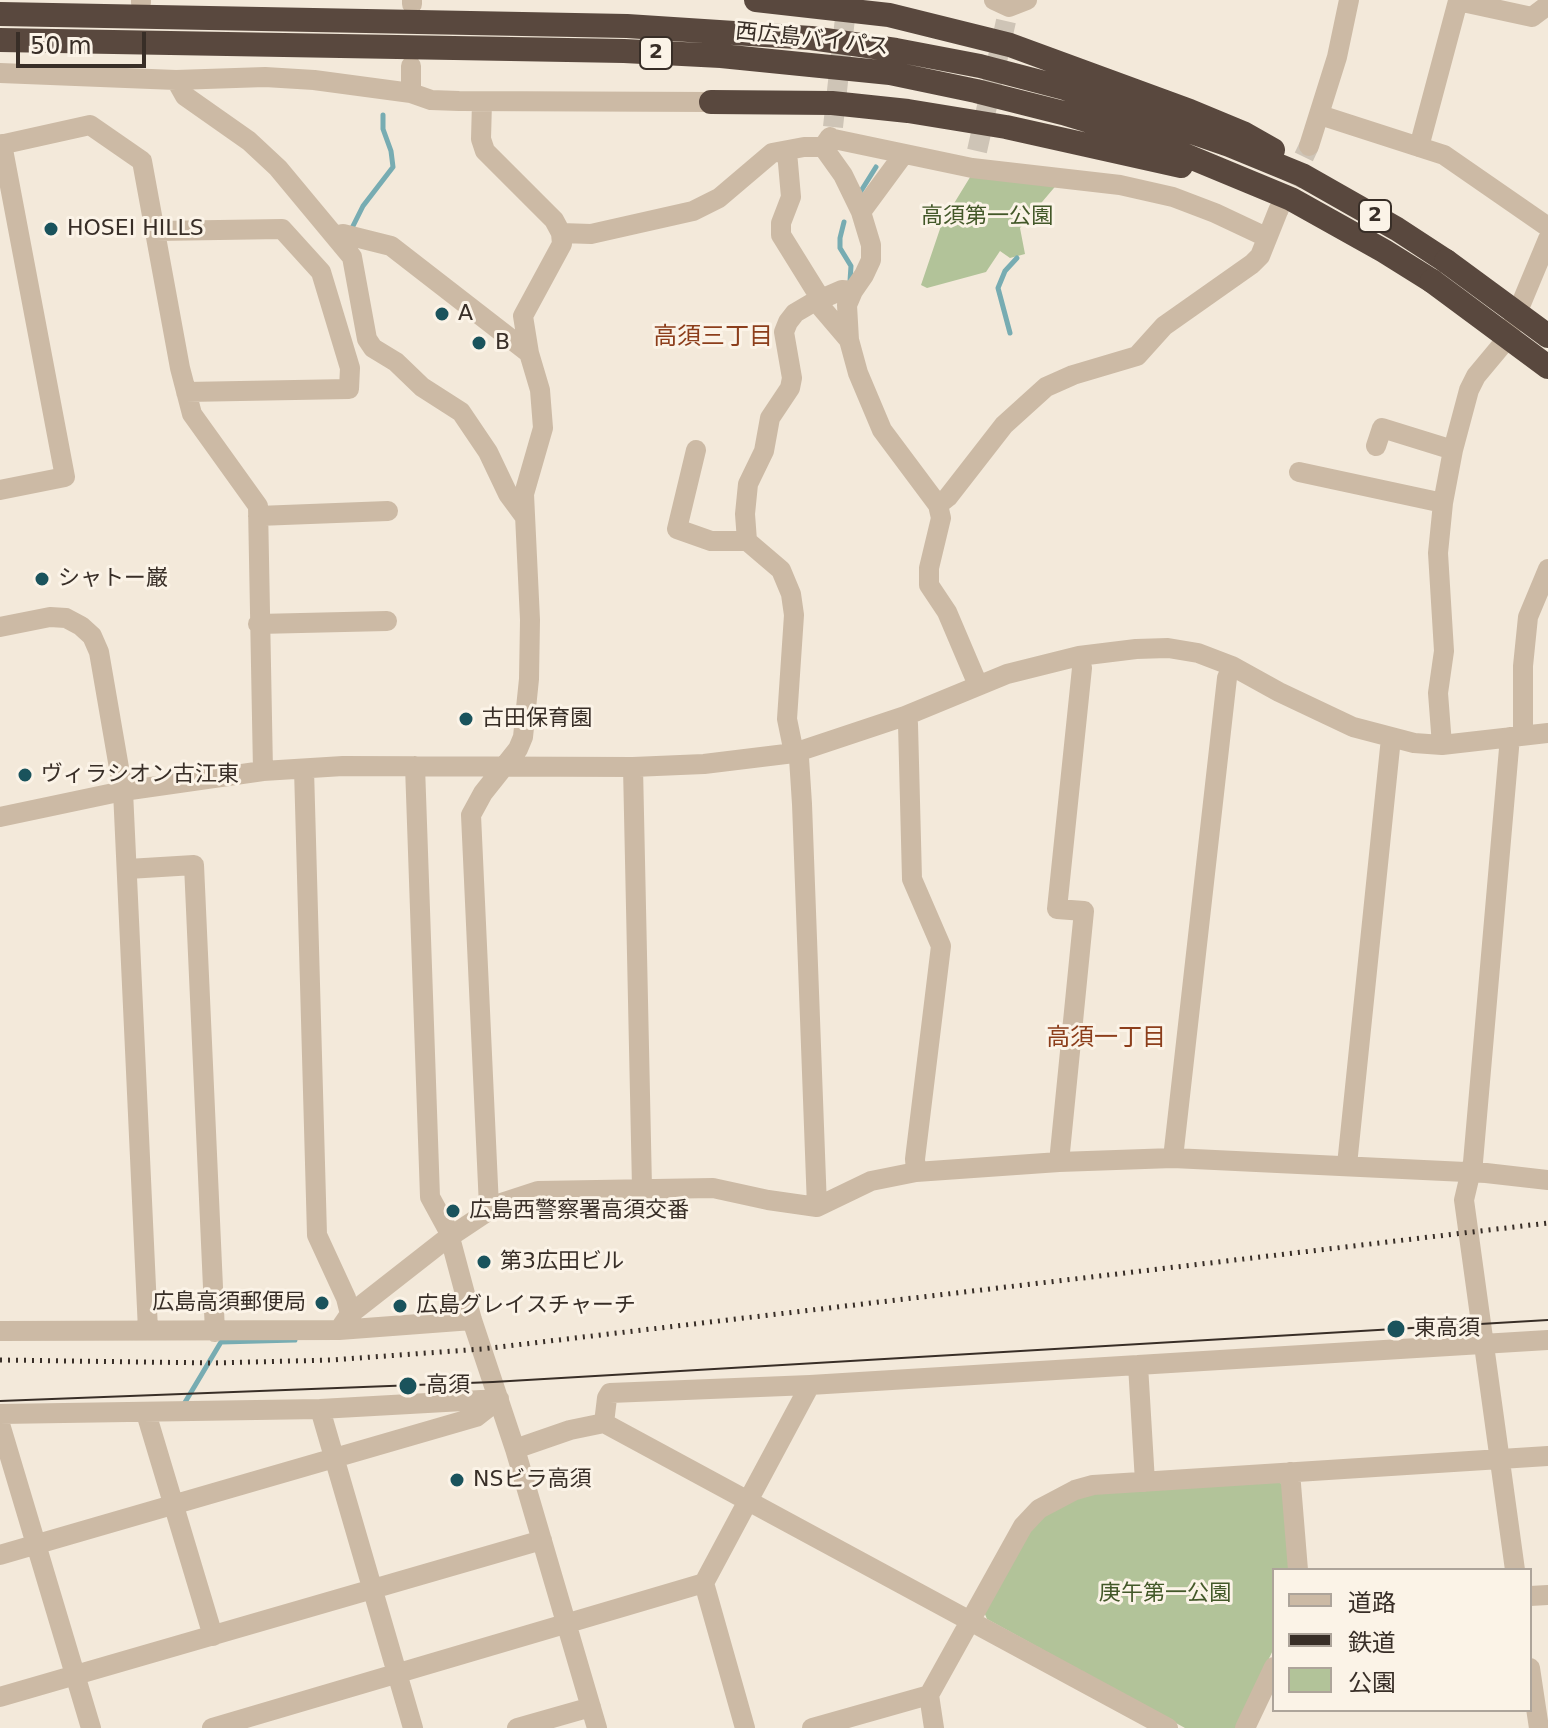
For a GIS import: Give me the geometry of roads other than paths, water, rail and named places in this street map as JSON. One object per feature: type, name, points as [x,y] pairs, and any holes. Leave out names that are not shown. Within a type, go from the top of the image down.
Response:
[{"type":"highway","points":[[756,0],[889,15],[1010,45],[1243,133],[1277,153],[1302,175]]},
{"type":"highway","name":"西広島バイパス","points":[[0,14],[595,25],[724,31],[811,38],[980,66],[1064,88],[1149,116],[1302,175],[1372,214],[1548,367]]},
{"type":"highway","name":"西広島バイパス","points":[[0,40],[624,51],[721,56],[876,72],[976,91],[1139,136],[1384,251],[1439,271],[1548,336]]},
{"type":"highway","points":[[711,102],[832,103],[908,111],[1098,146],[1195,170],[1285,205]]},
{"type":"street","points":[[1309,146],[1320,115],[1349,0]]},
{"type":"street","points":[[1419,147],[1458,1],[1498,5],[1532,17],[1548,5]]},
{"type":"street","points":[[411,66],[411,93]]},
{"type":"street","points":[[0,73],[141,69],[176,80],[265,77],[314,80],[411,93],[431,100],[711,102]]},
{"type":"street","points":[[176,80],[185,96],[249,141],[278,168],[352,257],[367,339],[373,348],[396,362],[422,387],[461,412],[488,452],[508,494],[525,517]]},
{"type":"street","points":[[482,102],[481,139],[485,151],[554,220],[561,233],[562,244],[523,316],[529,353],[540,390],[543,428],[524,494],[530,620],[529,679],[523,737],[471,815],[489,1207]]},
{"type":"street","points":[[1320,115],[1444,155],[1548,227]]},
{"type":"street","points":[[0,490],[65,477],[1,145],[90,125],[142,161],[180,368],[192,414],[258,506],[263,771]]},
{"type":"street","points":[[561,233],[591,234],[693,211],[719,198],[772,153],[787,152],[828,137],[903,155],[974,159],[1173,197],[1266,237]]},
{"type":"street","points":[[828,137],[861,212],[871,245],[871,260],[847,305],[849,340],[858,373],[882,430],[938,505],[941,518],[929,568],[929,585],[947,612],[978,685]]},
{"type":"street","points":[[787,152],[791,197],[781,223],[781,235],[817,293],[820,306],[849,340]]},
{"type":"street","points":[[861,212],[903,155]]},
{"type":"street","points":[[938,505],[948,497],[1004,425],[1046,387],[1137,356],[1164,326],[1252,264],[1260,256],[1266,237],[1285,205]]},
{"type":"street","points":[[156,231],[282,229],[321,272],[350,368],[349,389],[186,392]]},
{"type":"street","points":[[335,236],[343,234],[391,246],[529,353]]},
{"type":"street","points":[[1442,745],[1438,693],[1444,651],[1438,553],[1453,450],[1469,390],[1476,376],[1506,340],[1548,239]]},
{"type":"street","points":[[747,541],[745,514],[748,484],[764,451],[770,418],[790,388],[792,378],[784,332],[795,313],[842,290],[853,291]]},
{"type":"street","points":[[1376,446],[1382,428],[1453,450]]},
{"type":"street","points":[[696,450],[677,529],[711,541],[747,541],[781,570],[791,594],[794,615],[786,698],[794,753],[799,758],[802,804],[817,1207]]},
{"type":"street","points":[[1299,472],[1443,503]]},
{"type":"street","points":[[258,516],[388,511]]},
{"type":"street","points":[[1515,1568],[1464,1200],[1473,1162],[1528,617],[1548,569]]},
{"type":"street","points":[[0,627],[50,617],[66,618],[92,636],[99,652],[123,791],[148,1330]]},
{"type":"street","points":[[258,624],[387,621]]},
{"type":"street","points":[[0,817],[123,791],[263,771],[343,766],[633,767],[704,764],[794,753],[905,716],[1007,674],[1079,656],[1136,649],[1168,648],[1198,653],[1232,666],[1353,727],[1391,738],[1442,745],[1548,733]]},
{"type":"street","points":[[1059,1162],[1084,911],[1057,909],[1082,668],[1079,656]]},
{"type":"street","points":[[1173,1158],[1227,678],[1232,666]]},
{"type":"street","points":[[905,716],[908,724],[912,879],[941,946],[916,1172]]},
{"type":"street","points":[[1347,1165],[1391,738]]},
{"type":"street","points":[[415,766],[430,1197],[448,1230],[472,1320],[515,1449],[597,1728]]},
{"type":"street","points":[[633,767],[642,1188]]},
{"type":"street","points":[[304,769],[317,1235],[346,1298],[344,1322]]},
{"type":"street","points":[[128,869],[194,865],[215,1332]]},
{"type":"street","points":[[344,1322],[489,1207],[538,1191],[724,1189],[768,1200],[817,1207],[871,1181],[916,1172],[1173,1158],[1347,1165],[1548,1180]]},
{"type":"street","points":[[0,1331],[215,1332],[344,1322],[472,1320]]},
{"type":"street","points":[[604,1423],[610,1393],[810,1385],[1548,1340]]},
{"type":"street","points":[[1138,1365],[1145,1482]]},
{"type":"street","points":[[745,1728],[704,1583],[810,1385]]},
{"type":"street","points":[[0,1414],[320,1409],[499,1399]]},
{"type":"street","points":[[0,1555],[476,1417],[499,1399]]},
{"type":"street","points":[[320,1409],[413,1728]]},
{"type":"street","points":[[146,1413],[213,1636]]},
{"type":"street","points":[[515,1449],[570,1430],[604,1423],[1168,1728]]},
{"type":"street","points":[[0,1424],[91,1728]]},
{"type":"street","points":[[934,1728],[929,1695],[1023,1526],[1039,1509],[1075,1490],[1093,1485],[1548,1456]]},
{"type":"street","points":[[1290,1472],[1298,1568]]},
{"type":"street","points":[[0,1697],[542,1540]]},
{"type":"street","points":[[212,1728],[704,1583]]},
{"type":"street","points":[[1245,1728],[1272,1671]]},
{"type":"street","points":[[1532,1681],[1539,1728]]},
{"type":"street","points":[[812,1728],[929,1695]]},
{"type":"street","points":[[517,1728],[591,1707]]},
{"type":"waterway","points":[[352,228],[363,206],[393,167],[383,129],[383,115]]},
{"type":"waterway","points":[[861,191],[876,167]]},
{"type":"waterway","points":[[844,222],[840,248],[851,266],[850,281]]},
{"type":"waterway","points":[[1010,333],[998,288],[1005,271],[1017,258]]},
{"type":"waterway","points":[[184,1404],[221,1342],[295,1340]]},
{"type":"tunnel","points":[[833,127],[847,0]]},
{"type":"tunnel","points":[[977,151],[1006,21]]},
{"type":"tunnel","points":[[1278,211],[1309,146]]},
{"type":"tram line","points":[[0,1401],[493,1382],[1548,1320]]},
{"type":"railway","points":[[0,1360],[213,1363],[331,1360],[482,1349],[1548,1223]]},
{"type":"place","name":"HOSEI HILLS","points":[[51,229]]},
{"type":"place","name":"A","points":[[442,314]]},
{"type":"place","name":"B","points":[[479,343]]},
{"type":"place","name":"シャトー巌","points":[[42,579]]},
{"type":"place","name":"古田保育園","points":[[466,719]]},
{"type":"place","name":"ヴィラシオン古江東","points":[[25,775]]},
{"type":"place","name":"広島西警察署高須交番","points":[[453,1211]]},
{"type":"place","name":"第3広田ビル","points":[[484,1262]]},
{"type":"place","name":"広島高須郵便局","points":[[322,1303]]},
{"type":"place","name":"広島グレイスチャーチ","points":[[400,1306]]},
{"type":"place","name":"東高須","points":[[1396,1329]]},
{"type":"place","name":"高須","points":[[408,1386]]},
{"type":"place","name":"NSビラ高須","points":[[457,1480]]},
{"type":"district","name":"高須三丁目","points":[[713,338]]},
{"type":"district","name":"高須一丁目","points":[[1106,1039]]},
{"type":"park label","name":"高須第一公園","points":[[987,217]]},
{"type":"park label","name":"庚午第一公園","points":[[1165,1594]]}]
